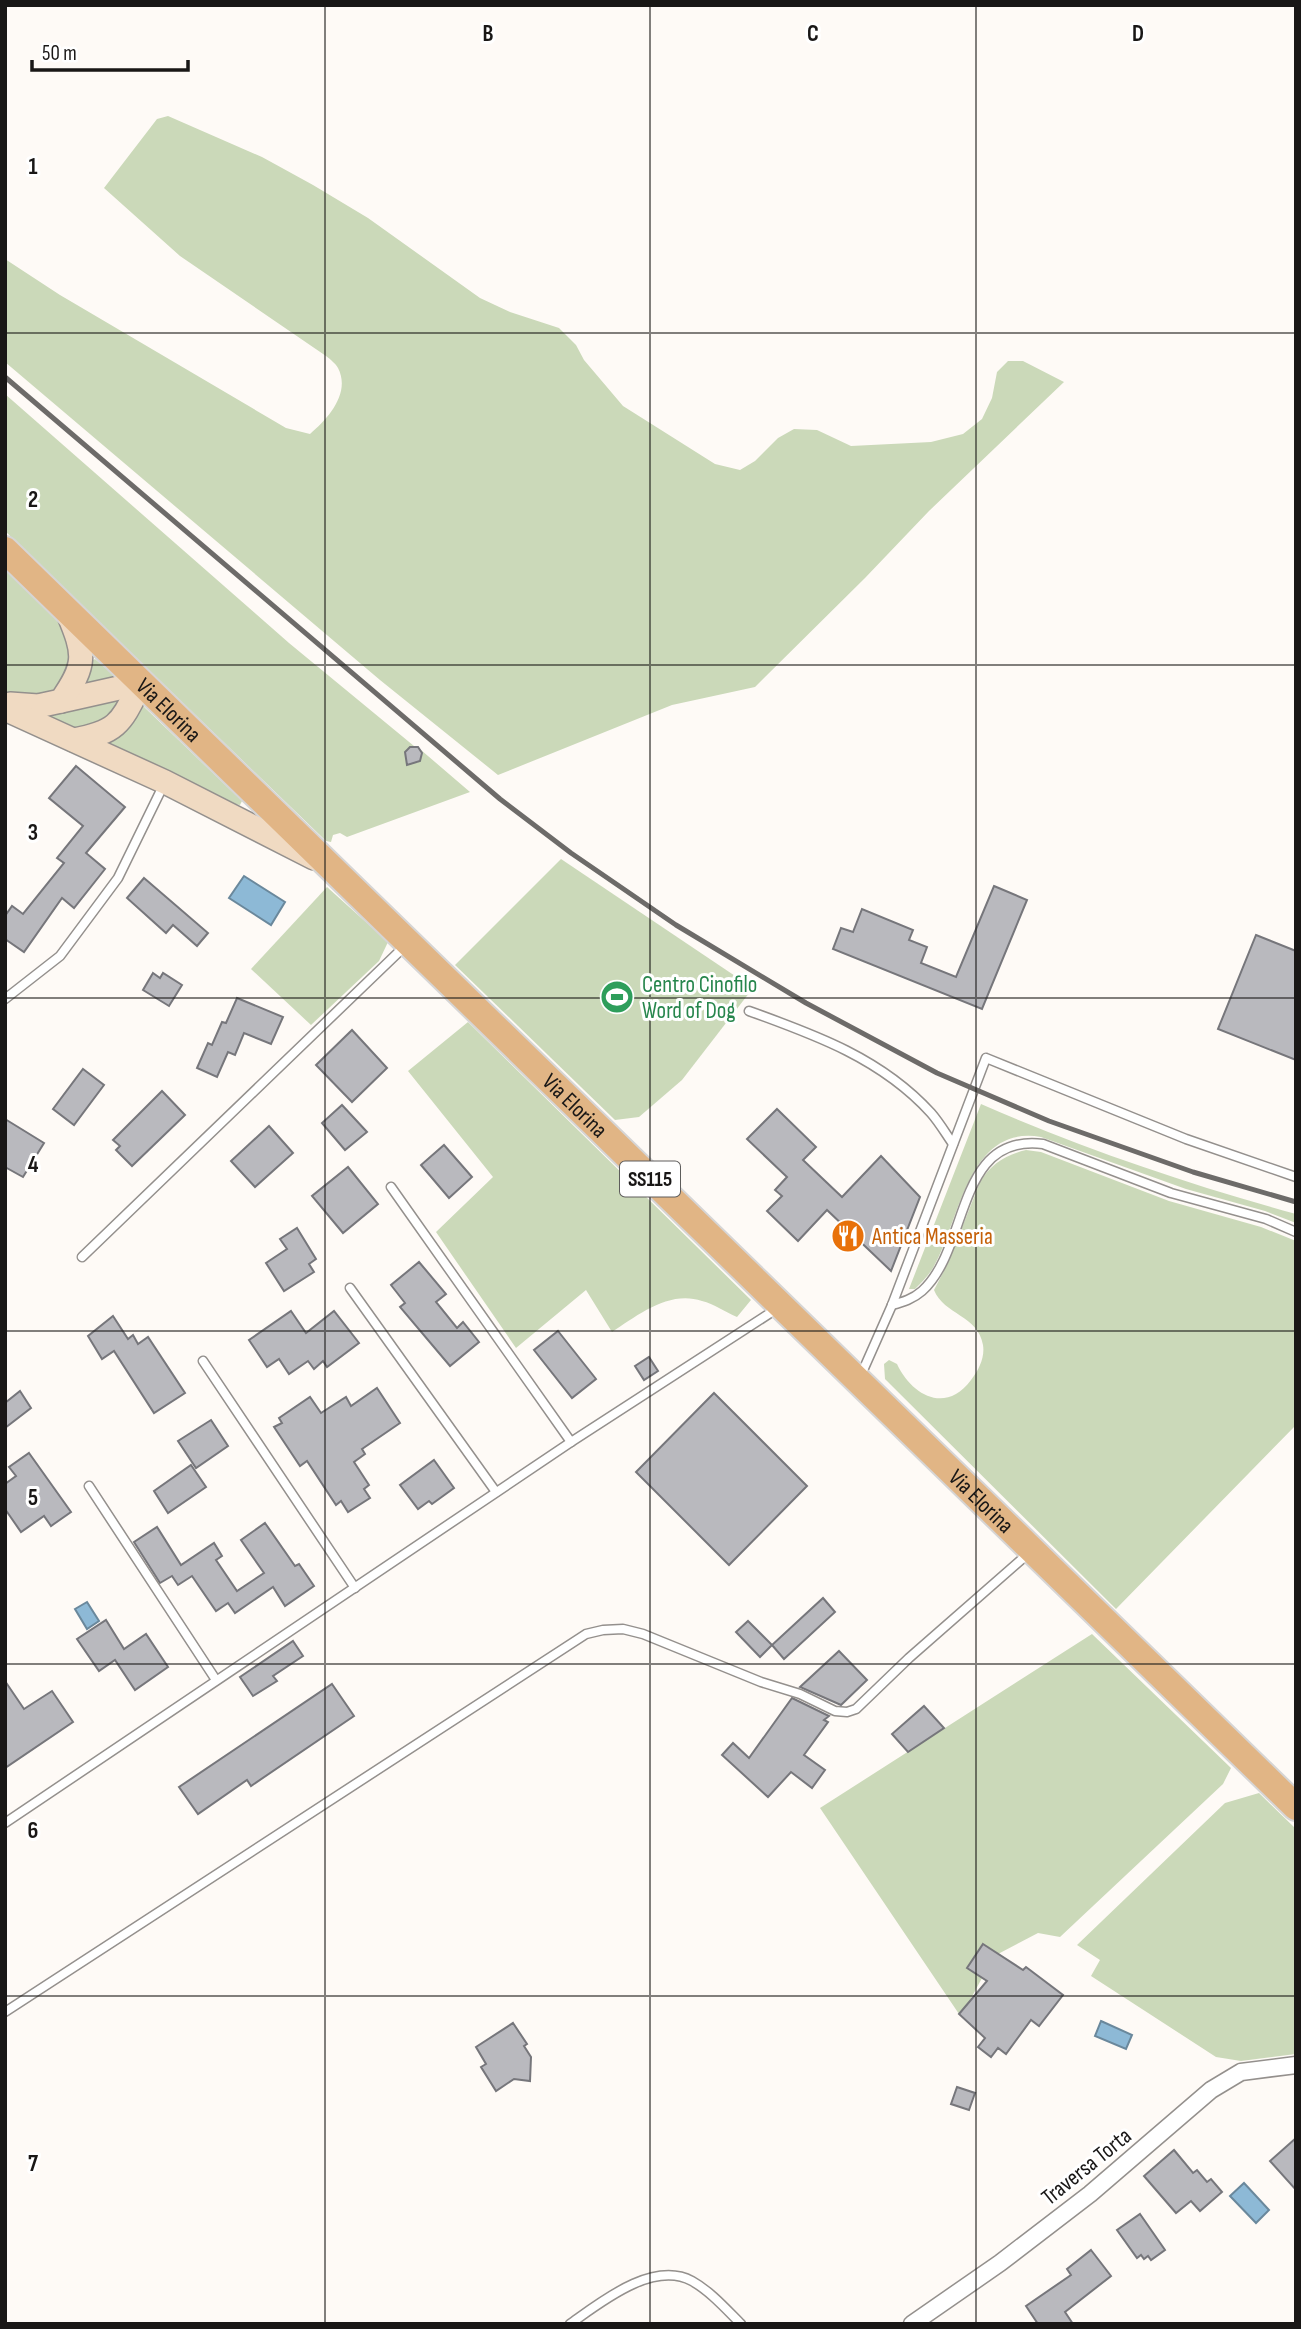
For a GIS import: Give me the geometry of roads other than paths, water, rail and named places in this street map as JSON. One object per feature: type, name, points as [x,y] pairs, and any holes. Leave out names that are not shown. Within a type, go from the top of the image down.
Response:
[{"type":"main road","name":"Via Elorina","points":[[5,550],[1296,1807]]},
{"type":"street","points":[[61,701],[74,682],[80,665],[81,645],[67,610]]},
{"type":"street","points":[[5,706],[38,706],[141,683]]},
{"type":"street","points":[[74,740],[107,732],[120,722],[141,683]]},
{"type":"street","points":[[5,706],[166,782],[327,864]]},
{"type":"street","name":"Traversa Torta","points":[[912,2324],[1000,2263],[1090,2194],[1211,2090],[1241,2072],[1296,2065]]},
{"type":"lane","points":[[5,999],[60,956],[118,878],[166,782]]},
{"type":"lane","points":[[82,1257],[408,944]]},
{"type":"lane","points":[[749,1011],[824,1038],[892,1078],[933,1115],[953,1144]]},
{"type":"lane","points":[[859,1381],[892,1305],[986,1058],[1186,1139],[1296,1177]]},
{"type":"lane","points":[[892,1305],[909,1300],[922,1291],[937,1273],[975,1179],[987,1161],[1006,1147],[1024,1142],[1043,1144],[1171,1193],[1266,1219],[1296,1232]]},
{"type":"lane","points":[[391,1187],[571,1442]]},
{"type":"lane","points":[[350,1288],[496,1492]]},
{"type":"lane","points":[[5,1824],[496,1492],[780,1306]]},
{"type":"lane","points":[[203,1360],[355,1588]]},
{"type":"lane","points":[[89,1486],[216,1680]]},
{"type":"lane","points":[[5,2012],[586,1634],[623,1629],[643,1634],[761,1682],[800,1693],[835,1711],[847,1713],[856,1709],[909,1658],[1032,1550]]},
{"type":"lane","points":[[570,2324],[612,2295],[648,2278],[675,2275],[692,2281],[725,2307],[741,2324]]},
{"type":"water","points":[[244,876],[285,902],[271,925],[229,898]]},
{"type":"water","points":[[87,1602],[99,1621],[87,1629],[75,1609]]},
{"type":"water","points":[[1101,2021],[1132,2035],[1126,2049],[1095,2036]]},
{"type":"water","points":[[1244,2183],[1269,2210],[1256,2223],[1230,2196]]},
{"type":"railway","points":[[5,377],[500,799],[571,853],[676,925],[806,1003],[937,1073],[1049,1121],[1193,1172],[1296,1202]]},
{"type":"place","name":"Centro Cinofilo Word of Dog","points":[[617,997]]},
{"type":"place","name":"Antica Masseria","points":[[848,1236]]}]
